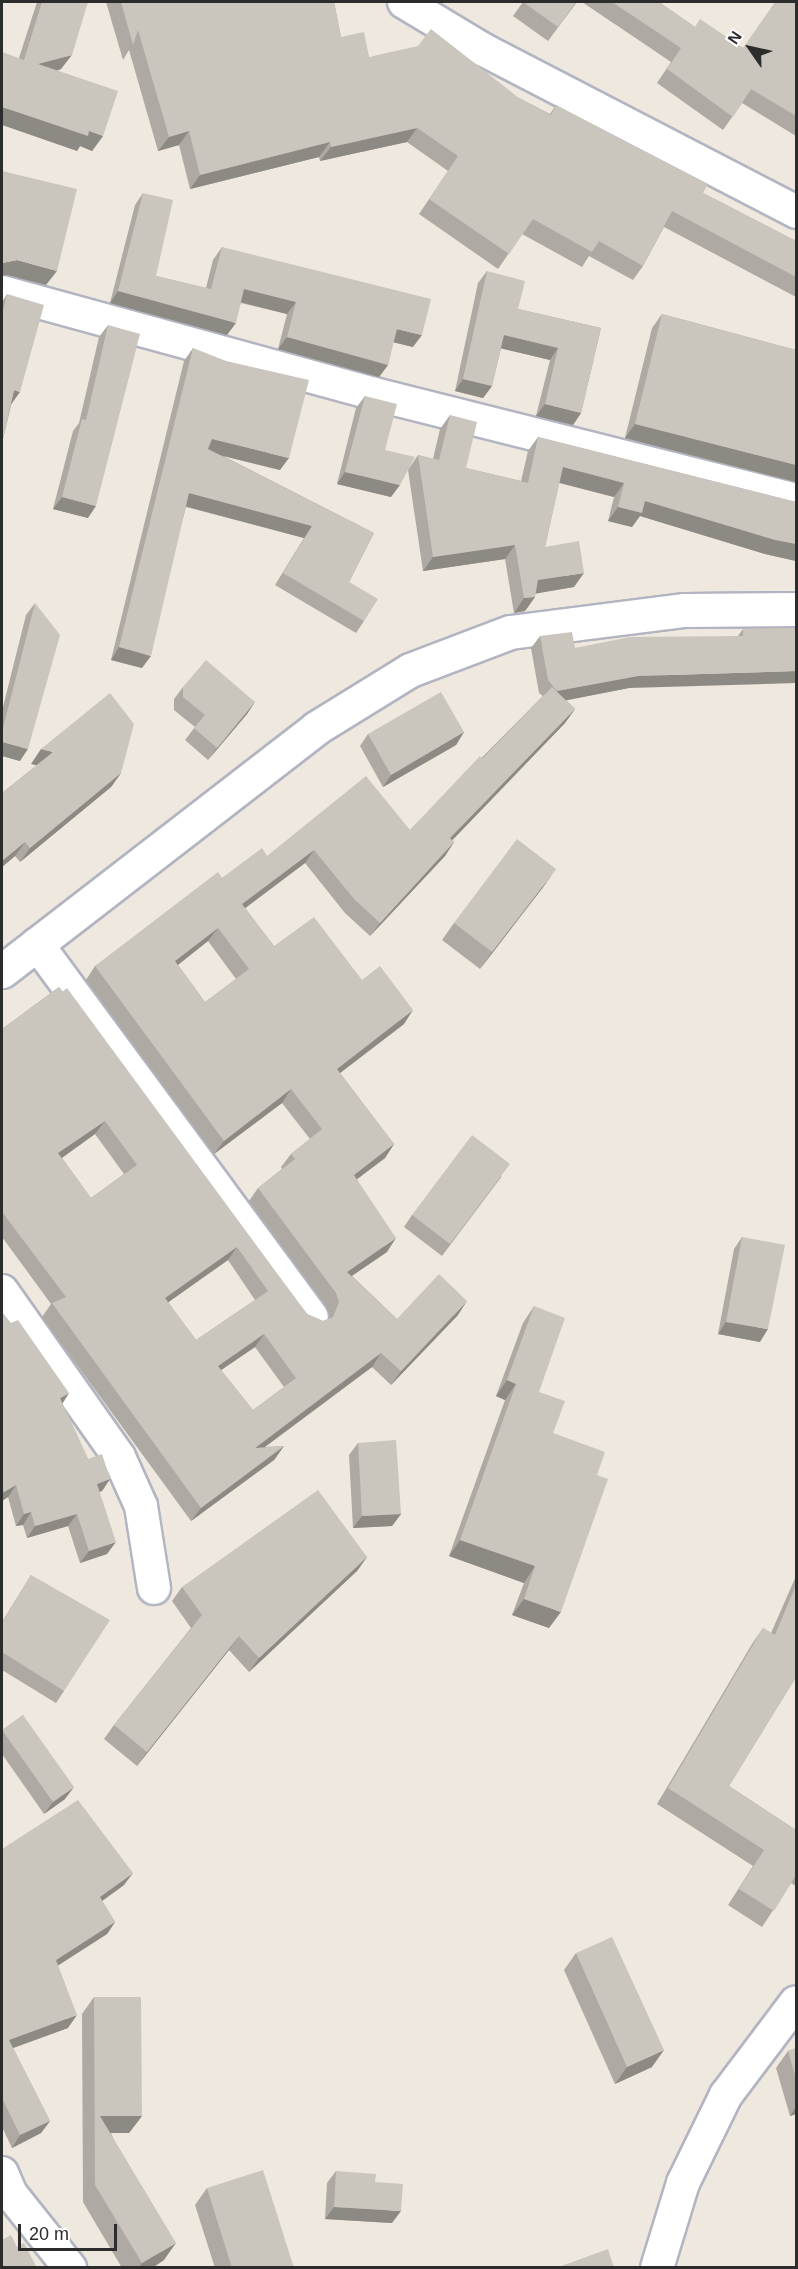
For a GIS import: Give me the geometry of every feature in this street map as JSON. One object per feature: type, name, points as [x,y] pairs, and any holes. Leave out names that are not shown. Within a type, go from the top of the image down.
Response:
[{"type":"street","points":[[404,2],[484,50],[796,212]]},
{"type":"street","points":[[2,292],[374,394],[796,500]]},
{"type":"street","points":[[2,971],[316,728],[410,670],[510,632],[685,610],[796,609]]},
{"type":"street","points":[[37,944],[312,1317]]},
{"type":"street","points":[[2,1291],[119,1457],[141,1506],[154,1588]]},
{"type":"street","points":[[657,2268],[683,2183],[726,2095],[796,2002]]},
{"type":"street","points":[[2,2173],[11,2194],[70,2268]]},
{"type":"building","points":[[42,2],[88,2],[72,55],[38,64],[118,91],[103,136],[89,131],[88,136],[2,107],[2,52],[24,60]]},
{"type":"building","points":[[121,2],[334,2],[341,37],[364,32],[369,57],[418,46],[431,29],[519,98],[551,115],[556,105],[708,184],[703,193],[796,241],[796,277],[672,211],[643,266],[599,241],[592,252],[533,219],[509,254],[429,199],[458,156],[417,128],[331,147],[330,142],[200,175],[189,131],[169,137],[138,30],[133,45]]},
{"type":"building","points":[[523,2],[576,2],[558,27]]},
{"type":"building","points":[[612,2],[659,2],[695,27],[700,19],[743,48],[775,2],[796,2],[796,116],[751,89],[733,117],[667,69],[681,48]]},
{"type":"building","points":[[2,171],[77,189],[57,271],[17,260],[2,263]]},
{"type":"building","points":[[143,193],[173,200],[156,276],[211,289],[222,247],[431,299],[422,335],[397,329],[388,365],[287,337],[296,302],[244,289],[236,323],[118,291]]},
{"type":"building","points":[[487,271],[525,281],[518,309],[601,328],[581,413],[545,404],[558,348],[504,335],[492,386],[463,379]]},
{"type":"building","points":[[7,294],[44,305],[20,392],[14,390],[2,443],[2,314]]},
{"type":"building","points":[[662,314],[796,350],[796,465],[635,424]]},
{"type":"building","points":[[108,325],[140,334],[96,506],[62,497],[82,419],[86,420]]},
{"type":"building","points":[[193,348],[226,361],[309,380],[289,458],[212,439],[208,449],[374,533],[349,582],[378,599],[364,621],[283,573],[312,526],[189,493],[151,656],[119,647]]},
{"type":"building","points":[[365,396],[397,404],[385,450],[415,457],[400,485],[345,472]]},
{"type":"building","points":[[450,415],[477,422],[466,468],[528,483],[538,437],[796,502],[796,544],[775,540],[645,501],[642,513],[618,507],[624,483],[563,467],[545,547],[579,541],[584,573],[538,580],[535,597],[524,598],[515,545],[433,557],[418,455],[439,460]]},
{"type":"building","points":[[35,603],[60,635],[28,749],[2,742],[2,732]]},
{"type":"building","points":[[796,628],[796,671],[638,676],[557,691],[548,680],[540,636],[572,632],[575,648],[630,637],[743,636],[743,629]]},
{"type":"building","points":[[206,660],[255,702],[217,748],[194,728],[205,715],[183,697],[183,687]]},
{"type":"building","points":[[552,687],[575,709],[450,838],[454,842],[380,923],[354,899],[314,850],[242,904],[274,946],[314,917],[362,980],[380,966],[413,1010],[337,1069],[394,1144],[354,1175],[396,1238],[347,1272],[397,1319],[439,1274],[467,1301],[401,1371],[381,1353],[255,1448],[284,1446],[201,1508],[52,1303],[66,1297],[2,1212],[2,1029],[59,987],[62,992],[67,988],[307,1314],[323,1321],[333,1317],[339,1302],[336,1293],[258,1188],[295,1159],[291,1154],[322,1129],[291,1089],[224,1141],[95,966],[218,872],[222,878],[262,848],[267,856],[366,776],[410,830],[480,756],[482,759]],"holes":[[[218,928],[249,969],[205,1002],[175,961]],[[105,1121],[137,1165],[91,1198],[58,1153]],[[237,1247],[268,1291],[196,1340],[165,1298]],[[264,1334],[296,1378],[253,1410],[218,1366]]]},
{"type":"building","points":[[441,692],[464,732],[391,775],[368,734]]},
{"type":"building","points":[[110,693],[134,724],[121,773],[30,848],[25,842],[2,861],[2,793],[53,752],[41,749]]},
{"type":"building","points":[[517,839],[556,869],[492,952],[454,923]]},
{"type":"building","points":[[472,1135],[510,1164],[450,1244],[412,1215]]},
{"type":"building","points":[[742,1237],[785,1245],[768,1329],[726,1322]]},
{"type":"building","points":[[534,1306],[565,1318],[539,1392],[565,1401],[553,1433],[605,1452],[597,1475],[608,1479],[561,1612],[524,1599],[535,1566],[460,1540],[516,1384],[507,1380]]},
{"type":"building","points":[[2,1312],[11,1323],[18,1320],[69,1393],[60,1398],[88,1459],[102,1454],[110,1479],[97,1484],[116,1542],[89,1551],[77,1514],[35,1526],[31,1512],[24,1514],[16,1485],[4,1492],[2,1488]]},
{"type":"building","points":[[396,1440],[401,1514],[362,1516],[358,1443]]},
{"type":"building","points":[[318,1490],[367,1557],[259,1658],[239,1636],[147,1752],[114,1725],[202,1615],[182,1587]]},
{"type":"building","points":[[31,1575],[110,1620],[64,1691],[2,1652],[2,1623]]},
{"type":"building","points":[[796,1585],[796,1677],[729,1786],[796,1830],[796,1875],[774,1911],[739,1889],[764,1850],[668,1788],[763,1628],[775,1635]]},
{"type":"building","points":[[23,1715],[74,1787],[53,1802],[2,1730]]},
{"type":"building","points":[[78,1800],[133,1873],[100,1897],[115,1922],[56,1960],[77,2015],[9,2040],[50,2121],[20,2135],[2,2098],[2,1849]]},
{"type":"building","points":[[612,1937],[664,2050],[627,2067],[576,1953]]},
{"type":"building","points":[[94,1997],[141,1997],[142,2116],[100,2116],[176,2243],[142,2263],[95,2185]]},
{"type":"building","points":[[796,2048],[796,2079],[788,2051]]},
{"type":"building","points":[[263,2170],[294,2268],[232,2268],[207,2188]]},
{"type":"building","points":[[336,2171],[376,2174],[375,2182],[403,2184],[401,2211],[334,2207]]},
{"type":"building","points":[[11,2235],[17,2247],[24,2243],[37,2268],[2,2268],[2,2240]]},
{"type":"building","points":[[608,2249],[614,2268],[556,2268]]}]
